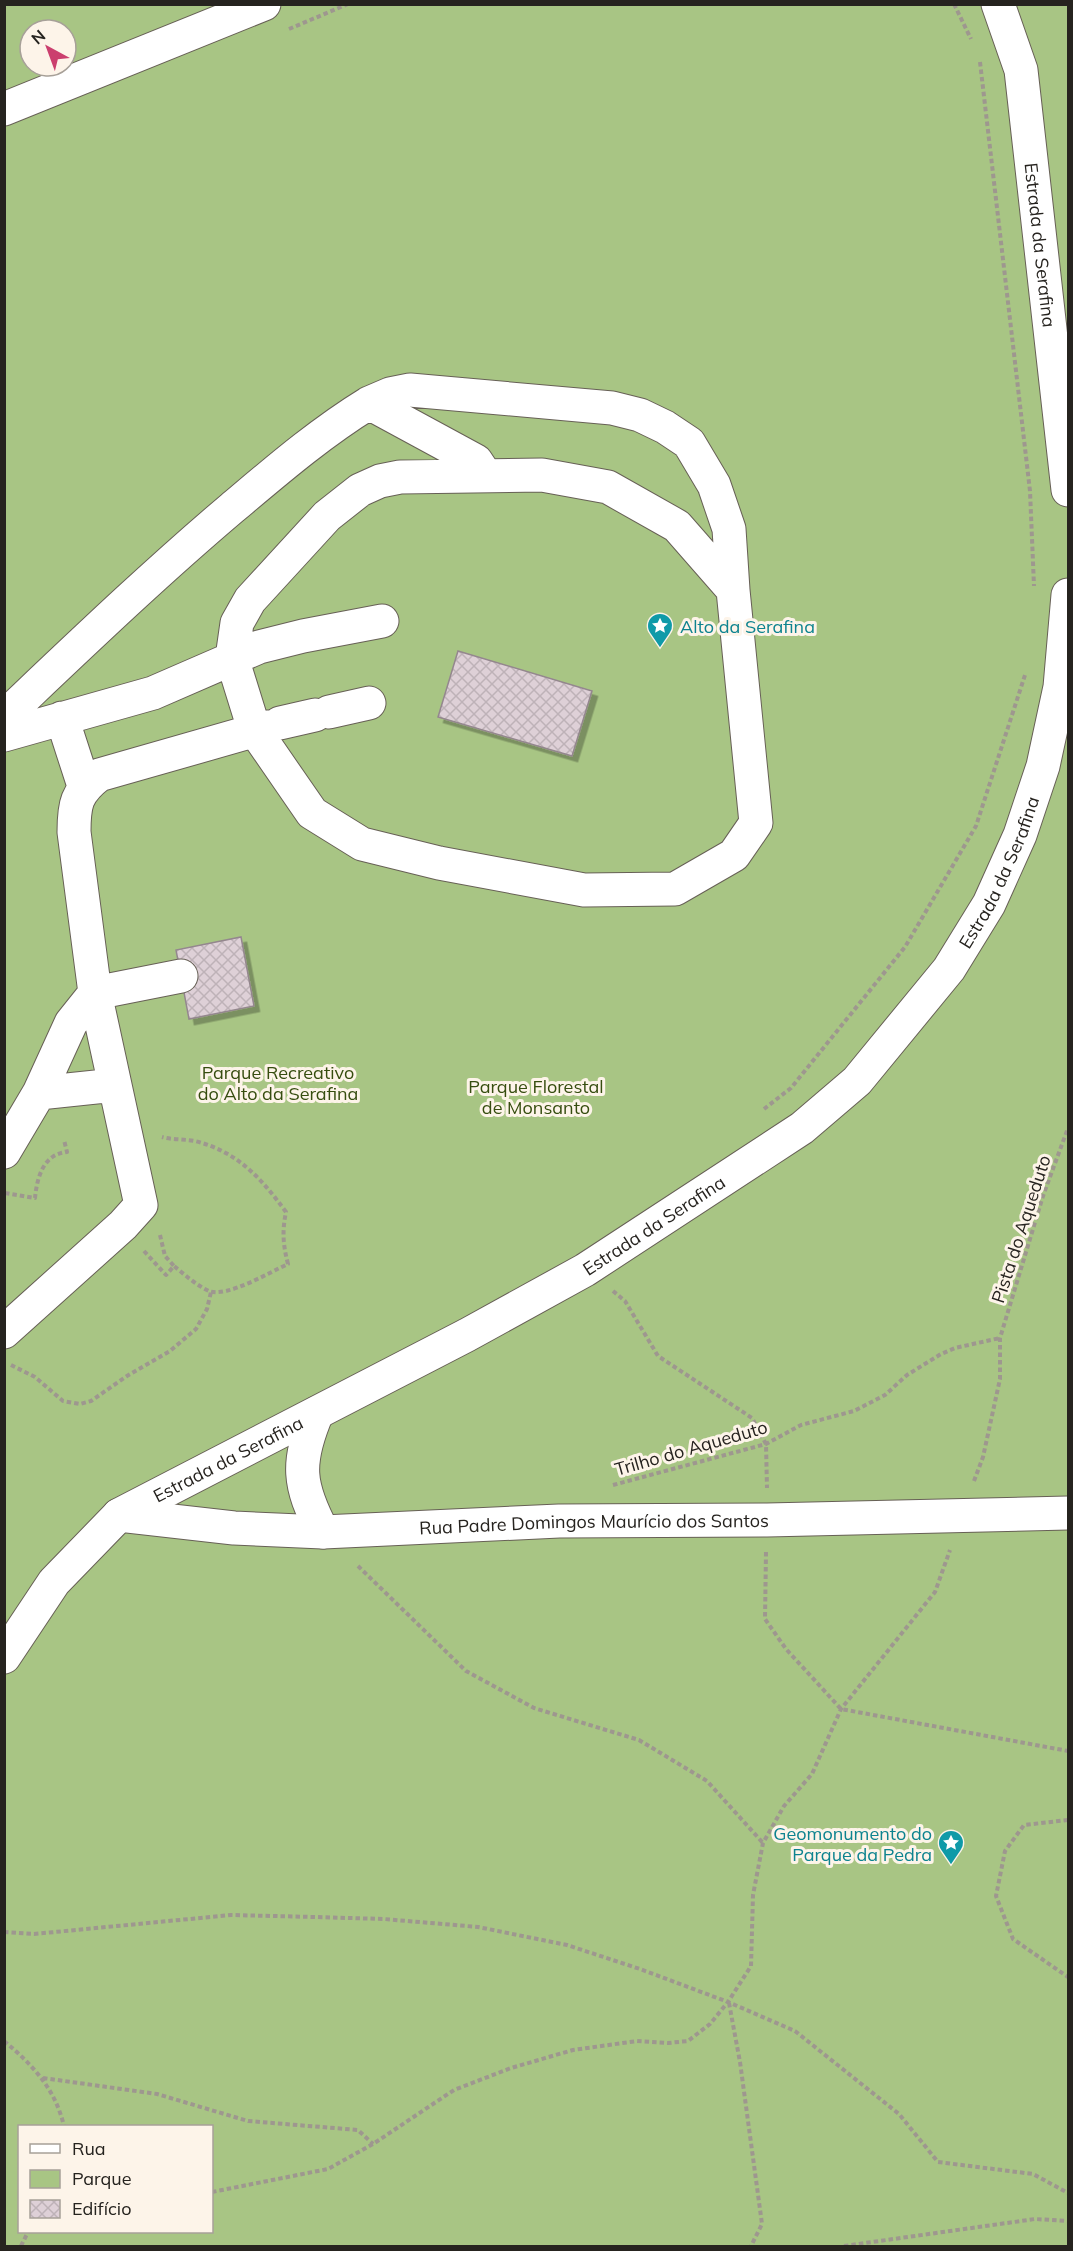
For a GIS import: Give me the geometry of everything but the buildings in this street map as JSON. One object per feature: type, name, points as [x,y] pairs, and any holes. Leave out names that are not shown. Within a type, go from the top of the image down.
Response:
[{"type":"street","points":[[4,109],[264,4]]},
{"type":"street","name":"Estrada da Serafina","points":[[998,4],[1020,70],[1068,490]]},
{"type":"street","points":[[4,717],[111,614],[178,554],[317,438],[369,403],[390,394],[410,390],[612,408],[640,415],[665,427],[689,443],[714,485],[729,529],[756,823],[734,855],[675,889],[584,890],[439,863],[362,844],[312,813],[232,658],[237,623],[250,600],[327,516],[360,490],[380,481],[400,477],[542,475],[608,488],[677,526],[733,590]]},
{"type":"street","points":[[369,403],[476,461],[486,476]]},
{"type":"street","name":"Estrada da Serafina","points":[[4,1658],[54,1582],[119,1515],[467,1335],[585,1270],[802,1128],[857,1081],[949,969],[989,904],[1020,835],[1043,766],[1060,687],[1068,595]]},
{"type":"street","points":[[4,735],[153,693],[259,647],[382,621]]},
{"type":"street","points":[[4,1332],[123,1225],[141,1205],[95,993],[74,832],[74,809],[84,786],[99,775],[116,768],[267,727],[380,700]]},
{"type":"street","points":[[62,718],[84,786]]},
{"type":"street","points":[[4,1152],[39,1093],[71,1023],[95,993],[181,976]]},
{"type":"street","points":[[39,1093],[118,1101]]},
{"type":"street","points":[[317,1413],[305,1442],[302,1474],[308,1504],[323,1532]]},
{"type":"street","name":"Rua Padre Domingos Maurício dos Santos","points":[[119,1515],[234,1528],[323,1532],[559,1521],[767,1520],[1068,1513]]},
{"type":"path","points":[[954,4],[974,44]]},
{"type":"path","points":[[978,54],[1030,491],[1035,593]]},
{"type":"path","points":[[755,1116],[791,1088],[905,947],[976,826],[1026,672]]},
{"type":"path","points":[[118,1101],[156,1136],[171,1140],[192,1141],[219,1148],[247,1166],[267,1186],[286,1212],[282,1229],[283,1248],[288,1264],[234,1289],[211,1292],[193,1282],[174,1266],[166,1275],[123,1225]]},
{"type":"path","name":"Pista do Aqueduto","points":[[213,2192],[327,2169],[374,2144],[454,2090],[511,2068],[573,2050],[637,2041],[668,2043],[688,2041],[710,2024],[728,2002],[751,1966],[753,1895],[763,1843],[784,1806],[812,1774],[841,1709],[935,1592],[983,1457],[1000,1379],[1000,1338],[1043,1196],[1068,1128]]},
{"type":"path","points":[[5,1193],[35,1198],[37,1183],[50,1158],[67,1152],[64,1140]]},
{"type":"path","points":[[585,1270],[625,1301],[658,1356],[752,1418],[766,1444],[765,1619],[786,1649],[841,1709],[1068,1751]]},
{"type":"path","points":[[4,1360],[34,1377],[63,1401],[80,1404],[91,1401],[127,1376],[170,1351],[196,1329],[207,1309],[211,1292]]},
{"type":"path","name":"Trilho do Aqueduto","points":[[610,1485],[766,1444],[801,1425],[829,1419],[870,1405],[907,1375],[941,1354],[955,1348],[1000,1338]]},
{"type":"path","points":[[323,1532],[466,1671],[534,1708],[639,1740],[707,1781],[763,1843]]},
{"type":"path","points":[[1068,1820],[1024,1825],[1005,1851],[996,1896],[1013,1939],[1068,1977]]},
{"type":"path","points":[[4,1932],[34,1934],[231,1915],[384,1919],[478,1927],[567,1946],[640,1969],[728,2002],[795,2031],[899,2114],[938,2162],[1033,2174],[1068,2193]]},
{"type":"path","points":[[728,2002],[740,2062],[762,2224],[751,2247]]},
{"type":"path","points":[[4,2041],[43,2078],[59,2105],[64,2125]]},
{"type":"path","points":[[43,2078],[157,2094],[248,2121],[357,2130],[374,2144]]},
{"type":"path","points":[[844,2247],[1035,2219],[1068,2222]]},
{"type":"path","points":[[21,2247],[28,2233]]},
{"type":"green space","name":"Parque Florestal de Monsanto","points":[[5,5],[1068,5],[1068,2246],[5,2246]]},
{"type":"place","name":"Alto da Serafina","points":[[660,649]]},
{"type":"place","name":"Geomonumento do Parque da Pedra","points":[[951,1866]]},
{"type":"park label","name":"Parque Recreativo do Alto da Serafina","points":[[278,1082]]}]
